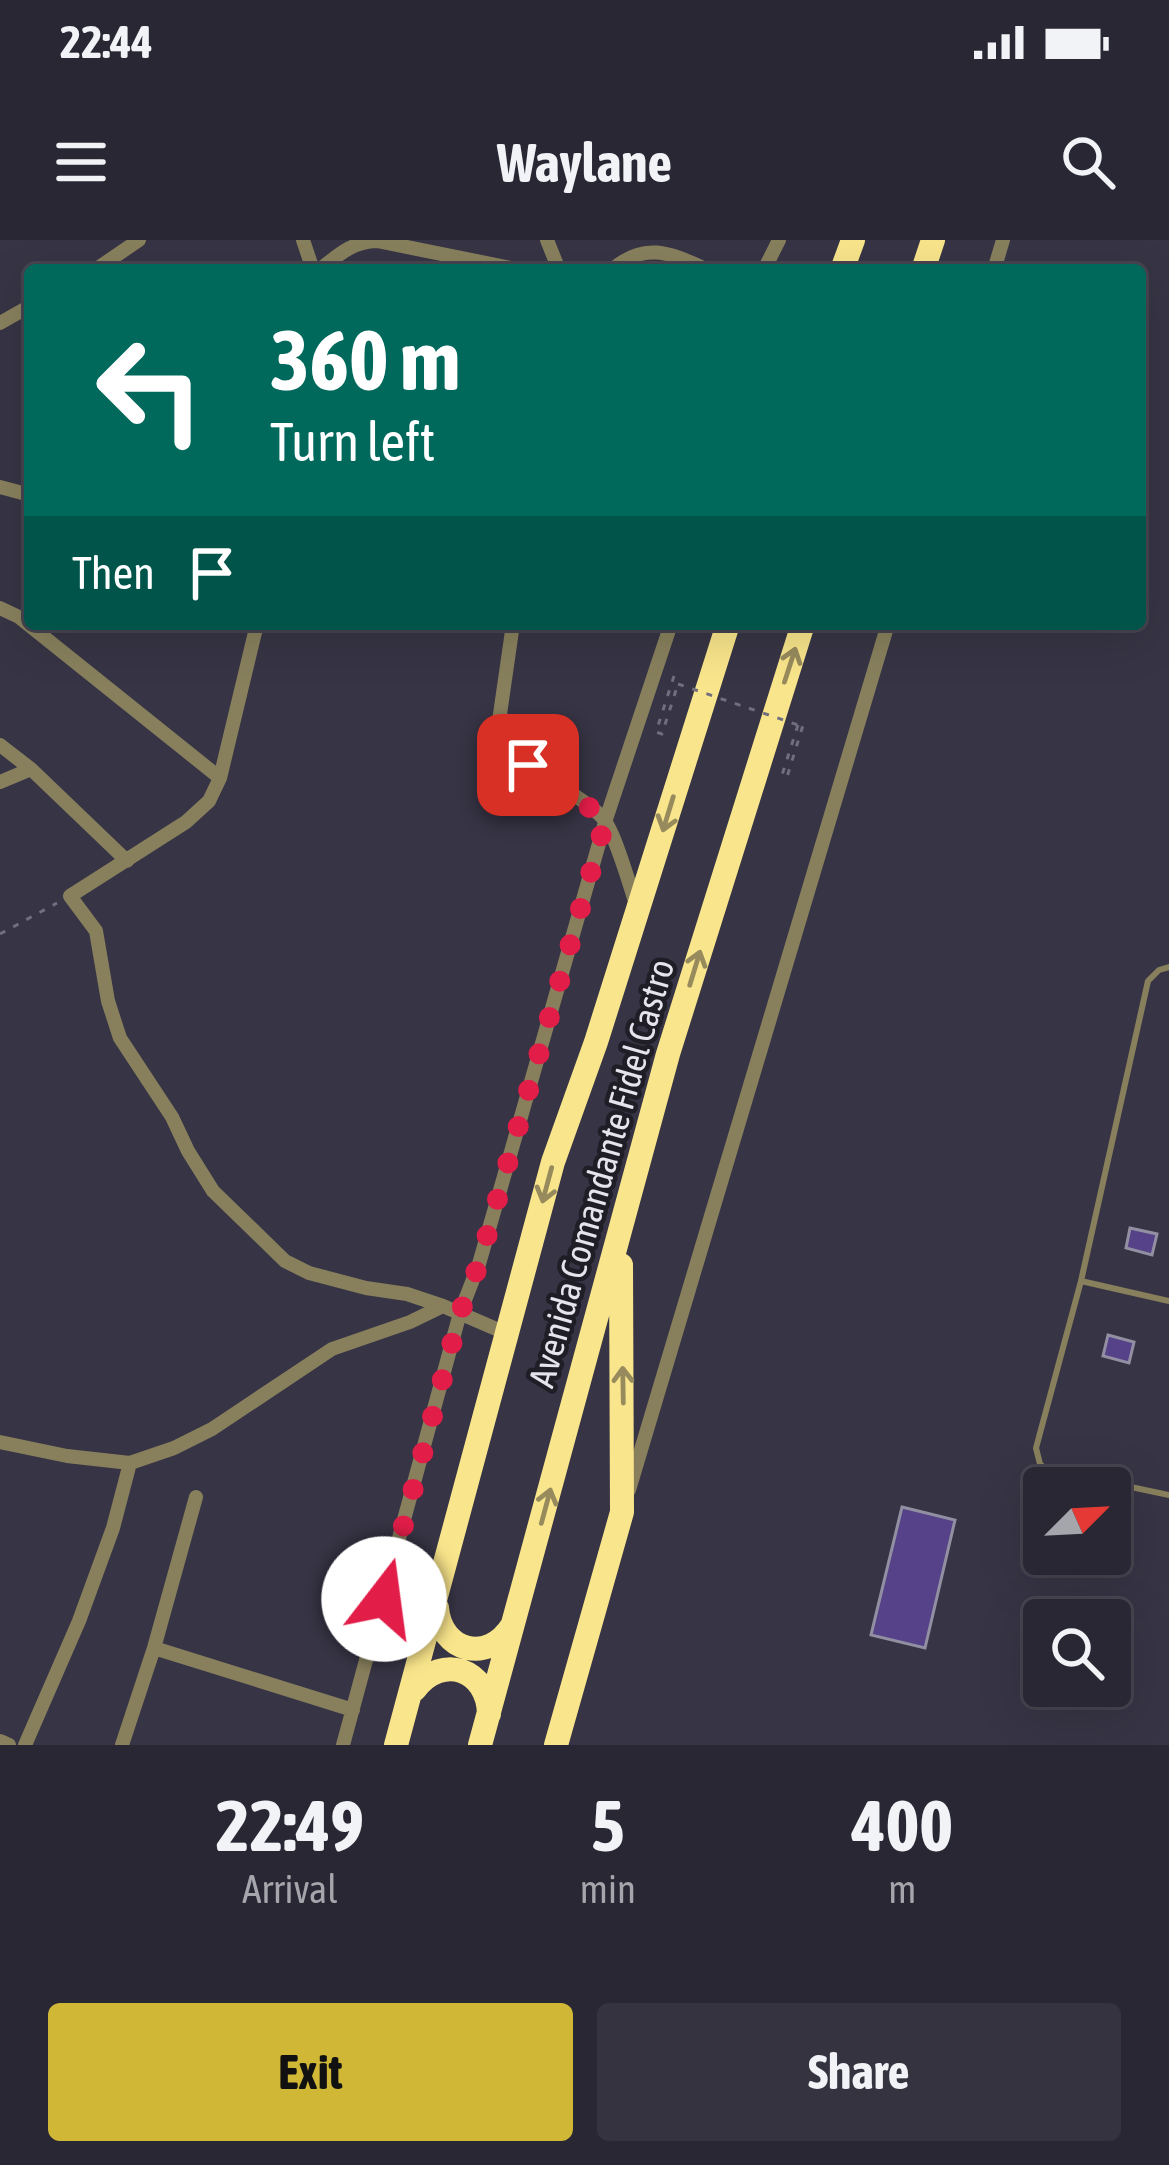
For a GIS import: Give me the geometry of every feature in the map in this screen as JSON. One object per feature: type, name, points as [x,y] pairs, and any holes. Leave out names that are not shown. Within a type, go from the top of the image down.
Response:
[{"type":"highway","name":"Avenida Comandante Fidel Castro","points":[[397,1745],[553,1162],[596,1042],[726,630]]},
{"type":"highway","name":"Avenida Comandante Fidel Castro","points":[[480,1745],[668,1054],[801,630]]},
{"type":"highway","points":[[556,1745],[622,1512],[621,1237]]},
{"type":"highway","points":[[438,1597],[442,1629],[466,1648],[497,1643],[515,1618]]},
{"type":"highway","points":[[411,1696],[417,1684],[434,1672],[460,1670],[482,1686],[488,1718]]},
{"type":"street","points":[[104,264],[139,240]]},
{"type":"street","points":[[325,264],[364,241],[395,242],[494,264]]},
{"type":"street","points":[[619,264],[642,253],[666,252],[694,264]]},
{"type":"street","points":[[36,630],[220,778]]},
{"type":"street","points":[[256,630],[220,778],[208,801],[186,822],[70,896],[96,932],[106,995],[120,1038],[213,1191],[285,1262],[309,1274],[407,1294],[508,1334]]},
{"type":"street","points":[[512,630],[496,734],[506,750],[606,819],[638,909]]},
{"type":"street","points":[[343,1745],[460,1313],[479,1264],[606,819],[669,630]]},
{"type":"street","points":[[622,1512],[886,630]]},
{"type":"street","points":[[0,745],[127,861]]},
{"type":"street","points":[[0,782],[31,769]]},
{"type":"street","points":[[0,1442],[130,1463],[212,1429],[332,1349],[442,1306]]},
{"type":"street","points":[[25,1745],[86,1602],[130,1463]]},
{"type":"street","points":[[122,1745],[196,1497]]},
{"type":"street","points":[[154,1648],[353,1710]]},
{"type":"street","points":[[0,1741],[9,1745]]},
{"type":"lane","points":[[1169,967],[1148,981],[1082,1282],[1036,1448],[1040,1464],[1054,1472],[1169,1495]]},
{"type":"lane","points":[[1082,1282],[1169,1301]]},
{"type":"path","points":[[674,676],[656,732],[662,734],[678,684],[801,723]]},
{"type":"path","points":[[801,723],[787,777],[782,775],[801,723]]},
{"type":"path","points":[[0,934],[70,896]]},
{"type":"building","points":[[1130,1228],[1157,1234],[1152,1255],[1126,1248]]},
{"type":"building","points":[[1108,1335],[1134,1342],[1129,1363],[1103,1356]]},
{"type":"building","points":[[902,1507],[955,1520],[925,1648],[871,1635]]},
{"type":"route","points":[[384,1599],[460,1313],[479,1264],[606,819],[528,765]]}]
